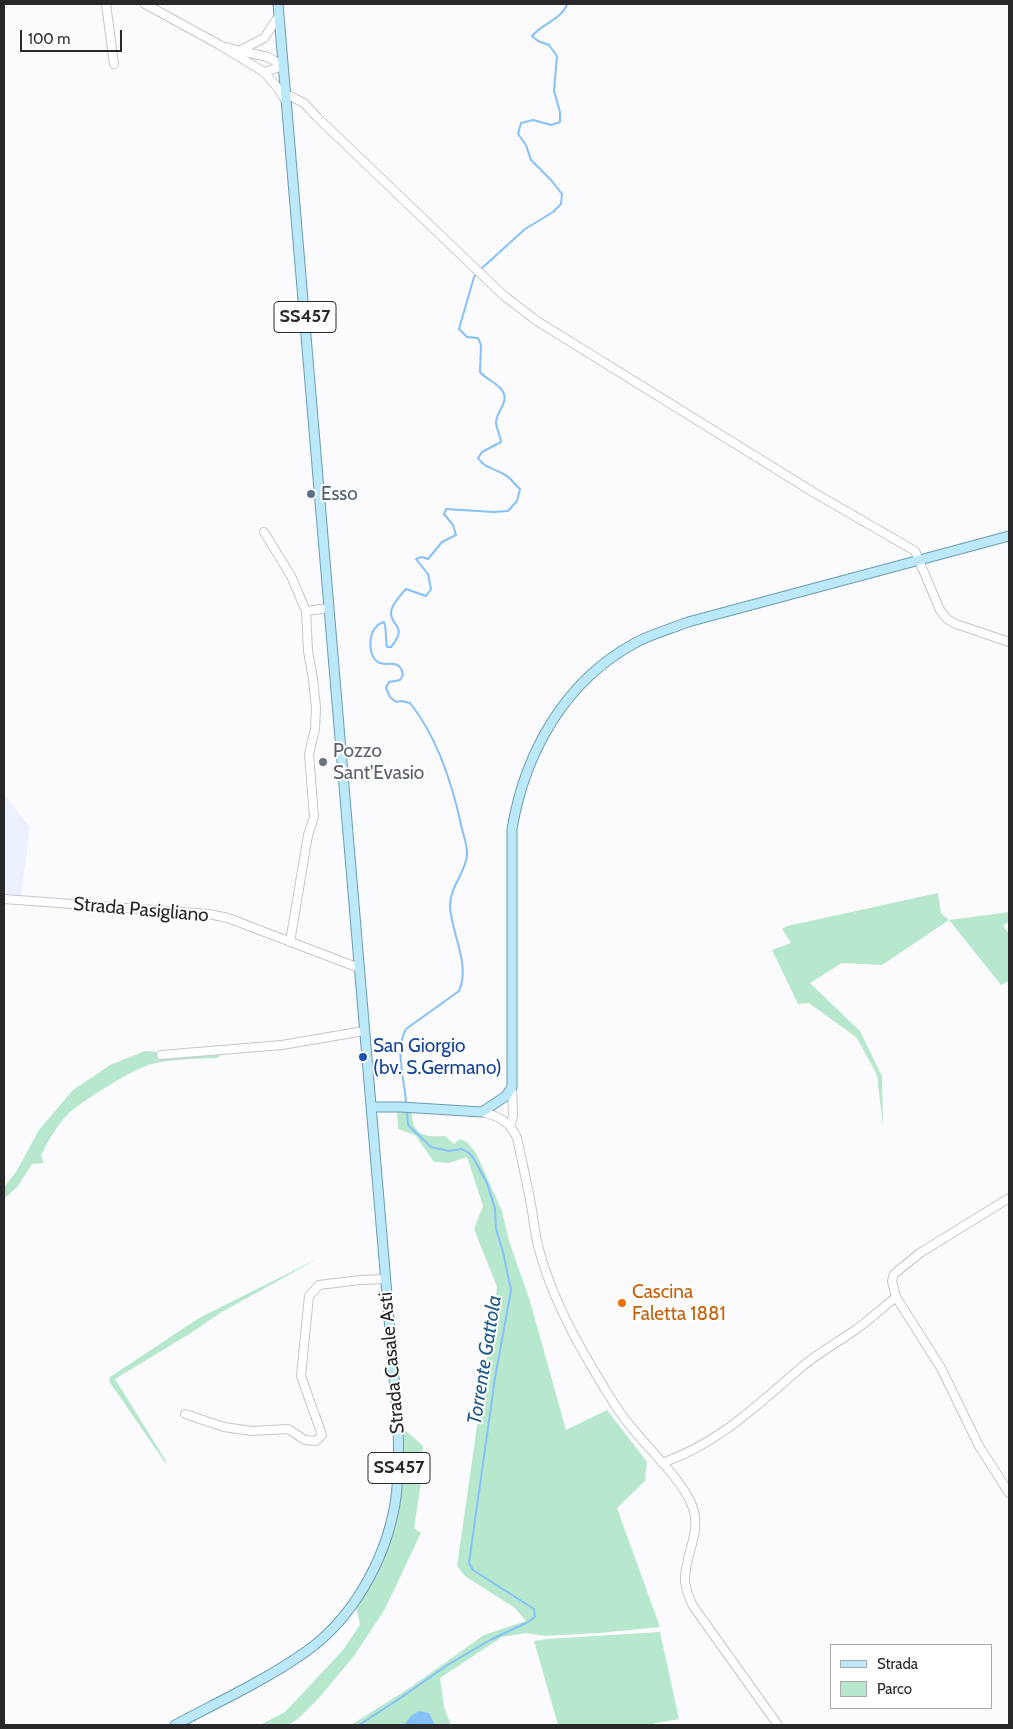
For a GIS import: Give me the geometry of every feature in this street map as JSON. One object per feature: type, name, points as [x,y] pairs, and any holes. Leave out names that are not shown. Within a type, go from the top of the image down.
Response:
[{"type":"main road","name":"SS457","points":[[278,4],[371,1107]]},
{"type":"main road","points":[[371,1107],[482,1112],[506,1096],[512,1087],[512,829],[522,784],[545,732],[563,704],[610,659],[637,642],[697,620],[1009,536]]},
{"type":"main road","name":"Strada Casale Asti","points":[[175,1725],[276,1670],[305,1652],[324,1637],[341,1620],[368,1580],[388,1533],[395,1506],[398,1480],[398,1425],[371,1107]]},
{"type":"street","points":[[106,4],[114,64]]},
{"type":"street","points":[[145,4],[264,72],[278,88],[287,106]]},
{"type":"street","points":[[239,51],[264,38],[279,16]]},
{"type":"street","points":[[218,44],[239,51],[268,56],[282,66]]},
{"type":"street","points":[[264,72],[282,66]]},
{"type":"street","points":[[286,94],[309,107],[317,117],[503,295],[537,321],[813,492],[915,551],[940,610],[947,618],[956,624],[1009,642]]},
{"type":"street","points":[[264,532],[291,576],[306,612],[308,651],[316,708],[315,729],[310,754],[314,817],[308,835],[290,942]]},
{"type":"street","points":[[306,612],[329,608]]},
{"type":"street","name":"Strada Pasigliano","points":[[4,899],[209,914],[228,918],[359,968]]},
{"type":"street","points":[[161,1055],[282,1045],[364,1031]]},
{"type":"street","points":[[510,1126],[513,1116],[512,1087]]},
{"type":"street","points":[[482,1112],[499,1117],[510,1126],[517,1138],[539,1252],[549,1284],[563,1313],[628,1426],[685,1491],[692,1506],[696,1522],[695,1538],[685,1580],[687,1593],[693,1606],[778,1725]]},
{"type":"street","points":[[1009,1198],[920,1253],[894,1274],[892,1281],[896,1297],[941,1368],[979,1446],[1009,1493]]},
{"type":"street","points":[[185,1414],[224,1426],[252,1431],[288,1429],[305,1440],[316,1441],[322,1435],[301,1376],[309,1296],[319,1285],[386,1279]]},
{"type":"street","points":[[662,1463],[683,1456],[723,1433],[751,1412],[806,1364],[853,1331],[896,1297]]},
{"type":"shaded area","points":[[4,794],[30,827],[21,895],[4,894]]},
{"type":"green space","points":[[938,893],[941,913],[949,920],[882,965],[842,963],[810,983],[860,1031],[882,1076],[883,1127],[877,1075],[857,1038],[809,1003],[798,1004],[772,950],[791,943],[782,929],[787,926]]},
{"type":"green space","points":[[1009,912],[1009,922],[1003,925],[1009,934],[1009,981],[1001,985],[949,920]]},
{"type":"green space","points":[[197,1047],[222,1048],[221,1055],[217,1058],[168,1061],[152,1064],[109,1085],[76,1107],[69,1113],[50,1138],[41,1155],[44,1163],[32,1164],[18,1186],[4,1199],[4,1187],[16,1172],[39,1130],[73,1090],[110,1065],[145,1051],[160,1052]]},
{"type":"green space","points":[[397,1111],[412,1113],[414,1126],[421,1134],[445,1136],[454,1144],[460,1139],[467,1142],[476,1153],[502,1211],[509,1241],[530,1301],[566,1430],[607,1410],[647,1462],[645,1481],[617,1508],[660,1627],[545,1636],[526,1633],[502,1637],[440,1678],[444,1707],[451,1725],[351,1725],[411,1687],[484,1635],[526,1621],[515,1608],[465,1576],[457,1566],[497,1287],[474,1229],[483,1206],[467,1157],[449,1163],[434,1162],[415,1135],[398,1129]]},
{"type":"green space","points":[[319,1258],[220,1313],[115,1379],[166,1461],[166,1464],[109,1381],[110,1377],[199,1318]]},
{"type":"green space","points":[[398,1425],[423,1446],[421,1482],[414,1528],[421,1533],[385,1609],[354,1656],[318,1699],[289,1725],[260,1725],[285,1712],[343,1650],[360,1625],[355,1601],[368,1580],[395,1506]]},
{"type":"green space","points":[[660,1632],[679,1719],[646,1725],[558,1725],[534,1641]]},
{"type":"water","points":[[419,1711],[429,1713],[435,1725],[404,1725],[411,1716]]},
{"type":"waterway","name":"Torrente Gattola","points":[[481,269],[525,229],[553,212],[561,204],[562,194],[531,160],[526,145],[518,134],[521,123],[533,120],[551,125],[560,122],[560,112],[554,91],[557,56],[549,45],[538,41],[532,36],[557,17],[567,4]]},
{"type":"waterway","name":"Torrente Gattola","points":[[406,1103],[400,1056],[406,1029],[459,991],[462,981],[462,960],[450,906],[452,893],[466,862],[467,849],[449,779],[429,731],[410,703],[396,702],[390,697],[386,688],[389,682],[400,680],[403,675],[402,669],[397,665],[378,662],[372,655],[370,645],[374,630],[384,622],[387,647],[391,647],[396,640],[399,630],[391,617],[391,612],[395,602],[406,589],[426,596],[431,589],[428,574],[416,559],[422,557],[428,559],[442,542],[456,535],[453,525],[444,514],[446,509],[508,511],[517,501],[520,489],[507,476],[487,466],[478,458],[482,452],[501,442],[496,422],[505,398],[501,389],[480,372],[481,345],[478,338],[467,337],[459,329],[474,277],[477,273]]},
{"type":"waterway","name":"Torrente Gattola","points":[[407,1110],[408,1125],[431,1147],[449,1151],[462,1149],[469,1153],[487,1183],[495,1209],[496,1229],[511,1290],[495,1378],[469,1563],[473,1570],[534,1609],[535,1617],[528,1622]]},
{"type":"waterway","name":"Torrente Gattola","points":[[359,1725],[446,1666],[490,1640],[526,1623]]},
{"type":"place","name":"Esso","points":[[311,494]]},
{"type":"place","name":"Pozzo Sant'Evasio","points":[[323,762]]},
{"type":"place","name":"San Giorgio (bv. S.Germano)","points":[[363,1057]]},
{"type":"place","name":"Cascina Faletta 1881","points":[[622,1303]]}]
